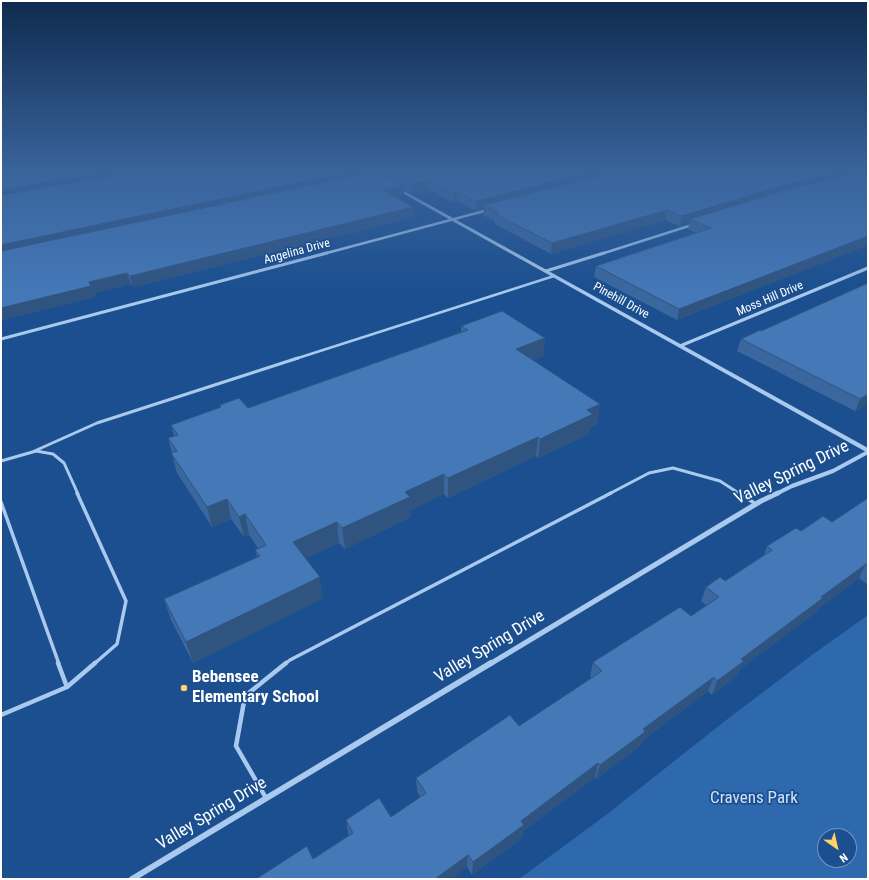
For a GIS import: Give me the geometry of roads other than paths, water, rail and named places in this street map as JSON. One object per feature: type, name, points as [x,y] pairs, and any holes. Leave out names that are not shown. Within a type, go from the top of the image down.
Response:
[{"type":"street","name":"Pinehill Drive","points":[[437,211],[868,451]]},
{"type":"street","name":"Angelina Drive","points":[[1,339],[486,211]]},
{"type":"street","points":[[546,271],[695,224]]},
{"type":"street","name":"Moss Hill Drive","points":[[680,346],[868,268]]},
{"type":"street","name":"Valley Spring Drive","points":[[132,879],[756,504],[792,486],[833,471],[868,451]]},
{"type":"lane","points":[[30,453],[97,423],[554,276]]},
{"type":"lane","points":[[1,461],[36,451],[54,454],[64,463],[126,601],[117,644],[67,687],[1,715]]},
{"type":"lane","points":[[266,798],[236,746],[245,696],[290,660],[649,473],[673,468],[720,481],[756,504]]},
{"type":"lane","points":[[1,502],[67,687]]},
{"type":"place","name":"Bebensee Elementary School","points":[[184,688]]},
{"type":"park label","name":"Cravens Park","points":[[754,799]]}]
